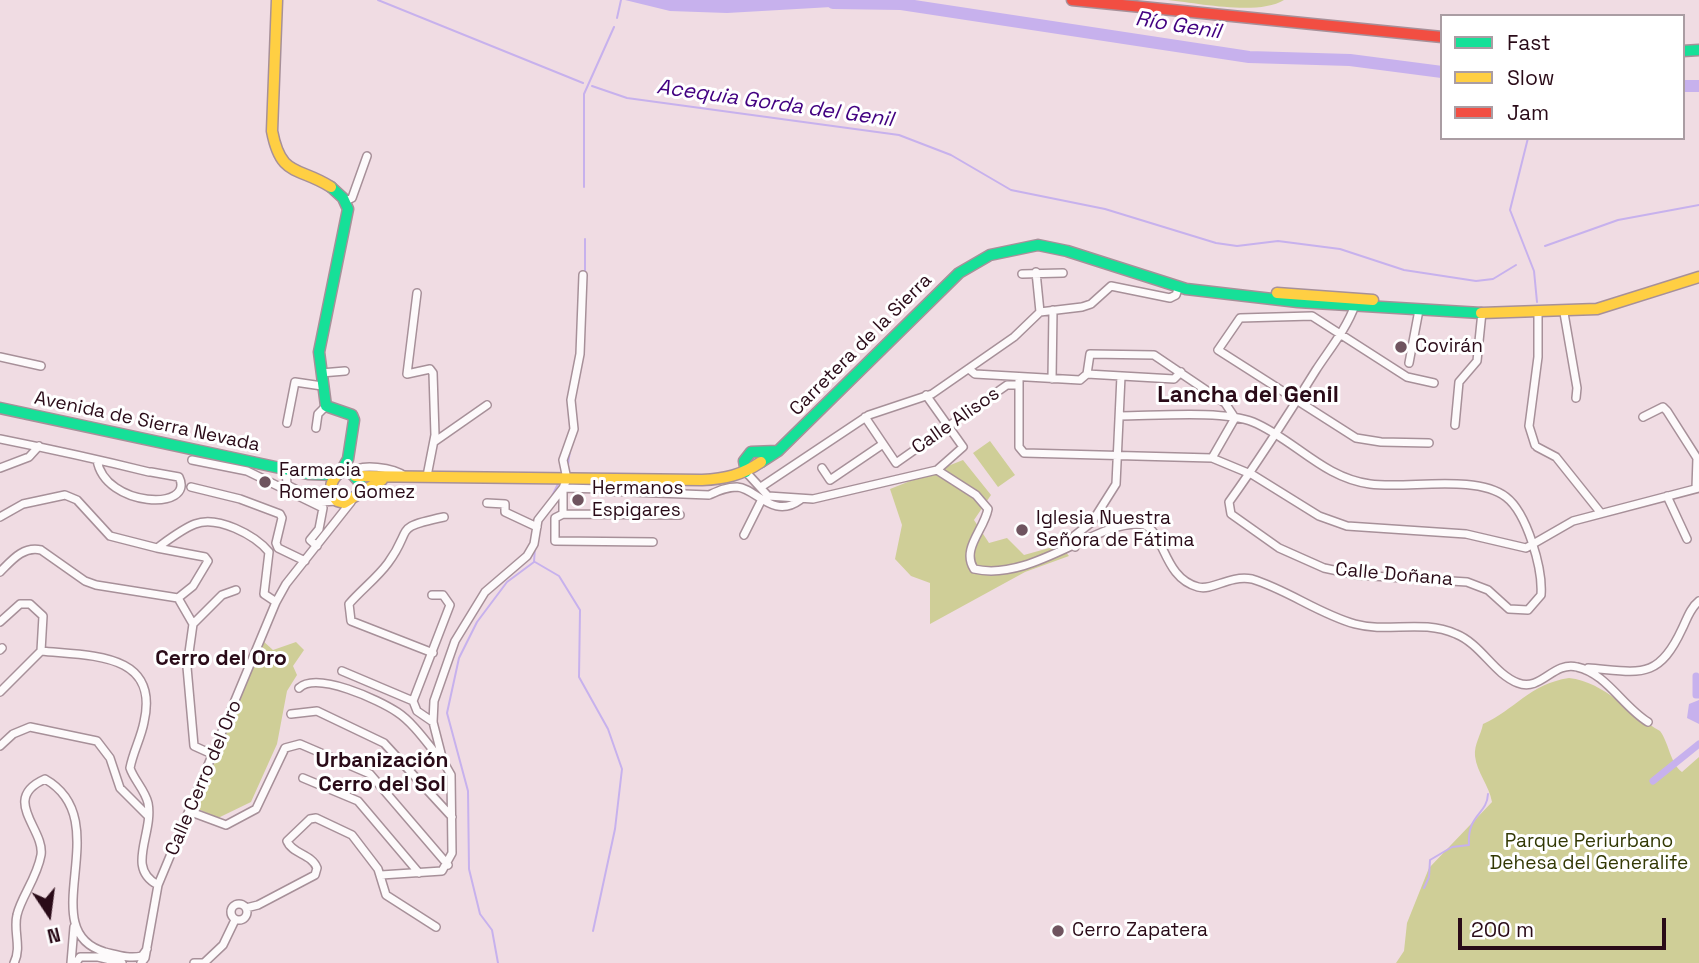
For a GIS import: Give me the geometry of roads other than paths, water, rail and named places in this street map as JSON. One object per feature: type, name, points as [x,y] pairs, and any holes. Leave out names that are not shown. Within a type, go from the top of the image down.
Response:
[{"type":"street","points":[[277,0],[272,131],[279,159],[321,181],[345,201],[348,218],[319,352],[326,406]]},
{"type":"street","points":[[1072,0],[1440,37]]},
{"type":"street","points":[[345,201],[352,198],[368,156]]},
{"type":"street","name":"Carretera de la Sierra","points":[[565,484],[713,480],[747,472],[778,451],[936,292],[959,273],[990,255],[1023,246],[1050,247],[1179,286],[1244,296],[1419,310],[1511,312]]},
{"type":"street","points":[[1036,272],[1040,312]]},
{"type":"street","points":[[1022,274],[1063,273]]},
{"type":"street","points":[[563,514],[563,460],[574,429],[571,400],[580,354],[583,275]]},
{"type":"street","name":"Carretera de la Sierra","points":[[1179,286],[1538,314],[1564,313],[1612,305],[1699,277]]},
{"type":"street","points":[[761,487],[865,418],[926,396],[1014,337],[1040,312],[1091,304],[1111,286],[1170,298],[1176,295],[1179,286]]},
{"type":"street","points":[[417,293],[407,374],[430,369],[433,373],[433,442],[427,476]]},
{"type":"street","points":[[1318,296],[1355,306],[1389,301]]},
{"type":"street","name":"Calle Doñana","points":[[1355,306],[1229,502],[1231,514],[1294,556],[1324,568],[1357,575],[1467,582],[1488,590],[1509,609],[1522,612],[1534,606],[1541,595],[1537,559],[1532,546]]},
{"type":"street","points":[[1052,379],[1053,310]]},
{"type":"street","points":[[1408,370],[1419,310]]},
{"type":"street","points":[[1455,425],[1459,382],[1477,361],[1482,313]]},
{"type":"street","points":[[1564,313],[1577,388],[1576,398]]},
{"type":"street","points":[[1538,314],[1538,357],[1529,426],[1536,446],[1556,457],[1600,512]]},
{"type":"street","points":[[1429,443],[1381,442],[1356,438],[1217,350],[1240,318],[1312,316],[1339,334],[1434,383]]},
{"type":"street","points":[[969,369],[975,374],[1018,381],[1080,380],[1087,374],[1090,354],[1154,355],[1225,403],[1235,418]]},
{"type":"street","points":[[0,357],[41,366]]},
{"type":"street","points":[[321,373],[345,371]]},
{"type":"street","points":[[1087,374],[1174,379],[1181,372]]},
{"type":"street","points":[[1075,547],[1074,536],[1092,522],[1116,484],[1121,376]]},
{"type":"street","points":[[1018,381],[1020,451],[1212,457],[1230,463],[1319,516],[1347,526],[1466,534],[1522,548],[1532,546],[1549,532],[1600,512],[1698,488],[1698,458],[1668,411],[1662,407],[1643,417]]},
{"type":"street","name":"Calle Alisos","points":[[883,444],[896,463],[1018,381]]},
{"type":"street","points":[[287,423],[295,382],[322,386]]},
{"type":"street","points":[[747,472],[776,499],[800,499],[937,470],[963,447],[926,396]]},
{"type":"street","points":[[433,442],[486,405]]},
{"type":"street","points":[[316,428],[318,414],[326,406]]},
{"type":"street","points":[[326,406],[352,415],[354,420],[346,474],[330,491]]},
{"type":"street","name":"Avenida de Sierra Nevada","points":[[0,408],[308,474],[427,476],[565,484]]},
{"type":"street","points":[[1120,416],[1235,418],[1256,424],[1329,470],[1356,481],[1478,486],[1497,491],[1520,513],[1532,546]]},
{"type":"street","points":[[822,468],[830,481],[883,444],[865,418]]},
{"type":"street","points":[[1212,457],[1235,418]]},
{"type":"street","points":[[0,439],[178,477],[180,489],[177,495],[156,502],[127,496],[106,477],[97,460]]},
{"type":"street","points":[[0,468],[29,457],[38,446]]},
{"type":"street","points":[[192,460],[247,471],[323,508],[319,529],[310,540],[317,546]]},
{"type":"street","name":"Avenida de Sierra Nevada","points":[[346,474],[359,468],[397,470],[405,476]]},
{"type":"street","points":[[286,469],[288,485],[321,502],[351,502],[360,491],[346,474]]},
{"type":"street","points":[[937,470],[976,495],[988,509],[986,521],[971,546],[969,562],[974,569],[993,574],[1075,547],[1121,526],[1145,524],[1154,531],[1171,566],[1198,587],[1209,587],[1233,578],[1252,579],[1358,625],[1422,625],[1446,630],[1468,640],[1509,678],[1522,685],[1536,683],[1558,668],[1572,666],[1586,670],[1648,722]]},
{"type":"street","name":"Avenida de Sierra Nevada","points":[[308,474],[338,501]]},
{"type":"street","name":"Avenida de Sierra Nevada","points":[[360,491],[389,477]]},
{"type":"street","points":[[565,484],[603,490],[709,495],[724,488],[740,487],[761,501],[786,506],[800,499]]},
{"type":"street","points":[[443,761],[433,722],[434,701],[455,641],[485,592],[527,556],[534,544],[538,520],[565,484]]},
{"type":"street","points":[[191,488],[240,499],[280,514],[282,518],[276,543],[278,548],[304,561]]},
{"type":"street","points":[[0,517],[23,504],[65,495],[77,500],[110,536],[205,557],[208,561],[192,586],[178,598],[96,585],[85,581],[41,550],[33,548],[24,551],[0,572]]},
{"type":"street","points":[[1667,496],[1687,539]]},
{"type":"street","name":"Calle Cerro del Oro","points":[[335,522],[338,501]]},
{"type":"street","points":[[744,535],[761,501]]},
{"type":"street","name":"Calle Cerro del Oro","points":[[141,963],[147,949],[158,885],[191,812],[276,602],[304,561],[351,502]]},
{"type":"street","points":[[487,503],[505,504],[505,512],[537,527]]},
{"type":"street","points":[[653,542],[555,541],[555,518],[563,514],[680,515]]},
{"type":"street","points":[[433,653],[351,621],[349,604],[389,562],[407,528],[413,523],[444,517]]},
{"type":"street","points":[[157,548],[194,524],[206,522],[246,534],[261,542],[269,552],[264,594],[276,602]]},
{"type":"street","points":[[214,755],[194,747],[190,735],[187,667],[193,624],[222,595],[236,590]]},
{"type":"street","points":[[432,595],[443,595],[450,605],[413,701],[417,711],[433,722]]},
{"type":"street","points":[[178,598],[193,624]]},
{"type":"street","points":[[1586,670],[1588,667],[1638,673],[1654,667],[1673,650],[1693,607],[1699,601]]},
{"type":"street","points":[[0,622],[20,604],[30,604],[43,616],[41,650],[0,692]]},
{"type":"street","points":[[41,650],[110,661],[131,667],[141,677],[146,708],[130,768],[148,803],[141,868],[145,878],[158,885]]},
{"type":"street","points":[[341,671],[413,701]]},
{"type":"street","points":[[299,688],[303,684],[330,682],[398,712],[443,761],[451,775],[452,853],[448,865],[442,871],[381,875]]},
{"type":"street","points":[[291,713],[317,711],[384,743],[452,817]]},
{"type":"street","points":[[0,746],[13,734],[30,727],[97,741],[110,758],[120,788],[148,816]]},
{"type":"street","points":[[191,812],[226,825],[256,809],[285,748],[300,744],[370,775],[448,865]]},
{"type":"street","points":[[303,778],[358,801],[419,873]]},
{"type":"street","points":[[14,963],[18,955],[17,915],[28,895],[41,854],[41,838],[27,822],[23,809],[26,793],[33,784],[44,779],[66,797],[78,823],[73,892],[74,958]]},
{"type":"street","points":[[235,920],[231,916],[232,907],[239,904],[246,908],[258,905],[314,875],[317,868],[314,862],[287,843],[313,818],[349,832],[381,875],[388,897],[436,927]]},
{"type":"street","points":[[235,920],[245,918],[246,908]]},
{"type":"street","points":[[194,963],[203,963],[226,941],[235,920]]},
{"type":"street","points":[[74,923],[78,934],[96,949],[124,957],[142,956],[147,949]]},
{"type":"street","points":[[74,958],[77,945],[87,942]]},
{"type":"street","points":[[74,958],[98,957],[122,963]]},
{"type":"waterway","name":"Acequia Gorda del Genil","points":[[378,0],[583,83]]},
{"type":"waterway","points":[[617,18],[621,0]]},
{"type":"waterway","name":"Río Genil","points":[[833,3],[901,4],[1249,57],[1350,60],[1440,72]]},
{"type":"waterway","points":[[584,187],[584,94],[614,27]]},
{"type":"waterway","name":"Acequia Gorda del Genil","points":[[592,86],[627,98],[899,135],[951,155],[1011,190],[1105,209],[1216,243],[1237,246],[1278,241],[1340,249],[1404,270],[1476,281],[1493,279],[1516,265]]},
{"type":"waterway","name":"Río Genil","points":[[1685,86],[1699,86]]},
{"type":"waterway","points":[[1528,140],[1510,210],[1534,271],[1537,302]]},
{"type":"waterway","name":"Acequia Gorda del Genil","points":[[1545,246],[1618,220],[1699,205]]},
{"type":"waterway","points":[[585,239],[585,273]]},
{"type":"waterway","points":[[568,465],[570,450]]},
{"type":"waterway","points":[[552,496],[559,482]]},
{"type":"waterway","points":[[498,963],[492,930],[480,914],[469,869],[468,791],[447,713],[459,658],[477,622],[507,582],[534,562],[535,547]]},
{"type":"waterway","points":[[535,562],[559,576],[580,610],[579,677],[608,729],[622,769],[615,829],[593,931]]},
{"type":"waterway","points":[[1696,676],[1696,695],[1699,695]]},
{"type":"waterway","points":[[1653,781],[1699,744]]},
{"type":"waterway","points":[[1424,888],[1429,877],[1430,860],[1452,847],[1469,845],[1471,827],[1487,801],[1488,794]]},
{"type":"place","name":"Covirán","points":[[1401,347]]},
{"type":"place","name":"Farmacia Romero Gomez","points":[[265,482]]},
{"type":"place","name":"Hermanos Espigares","points":[[578,500]]},
{"type":"place","name":"Iglesia Nuestra Señora de Fátima","points":[[1022,530]]},
{"type":"place","name":"Cerro Zapatera","points":[[1058,931]]},
{"type":"district","name":"Lancha del Genil","points":[[1248,396]]},
{"type":"district","name":"Cerro del Oro","points":[[221,659]]},
{"type":"district","name":"Urbanización Cerro del Sol","points":[[382,773]]},
{"type":"park label","name":"Parque Periurbano Dehesa del Generalife","points":[[1589,853]]}]
